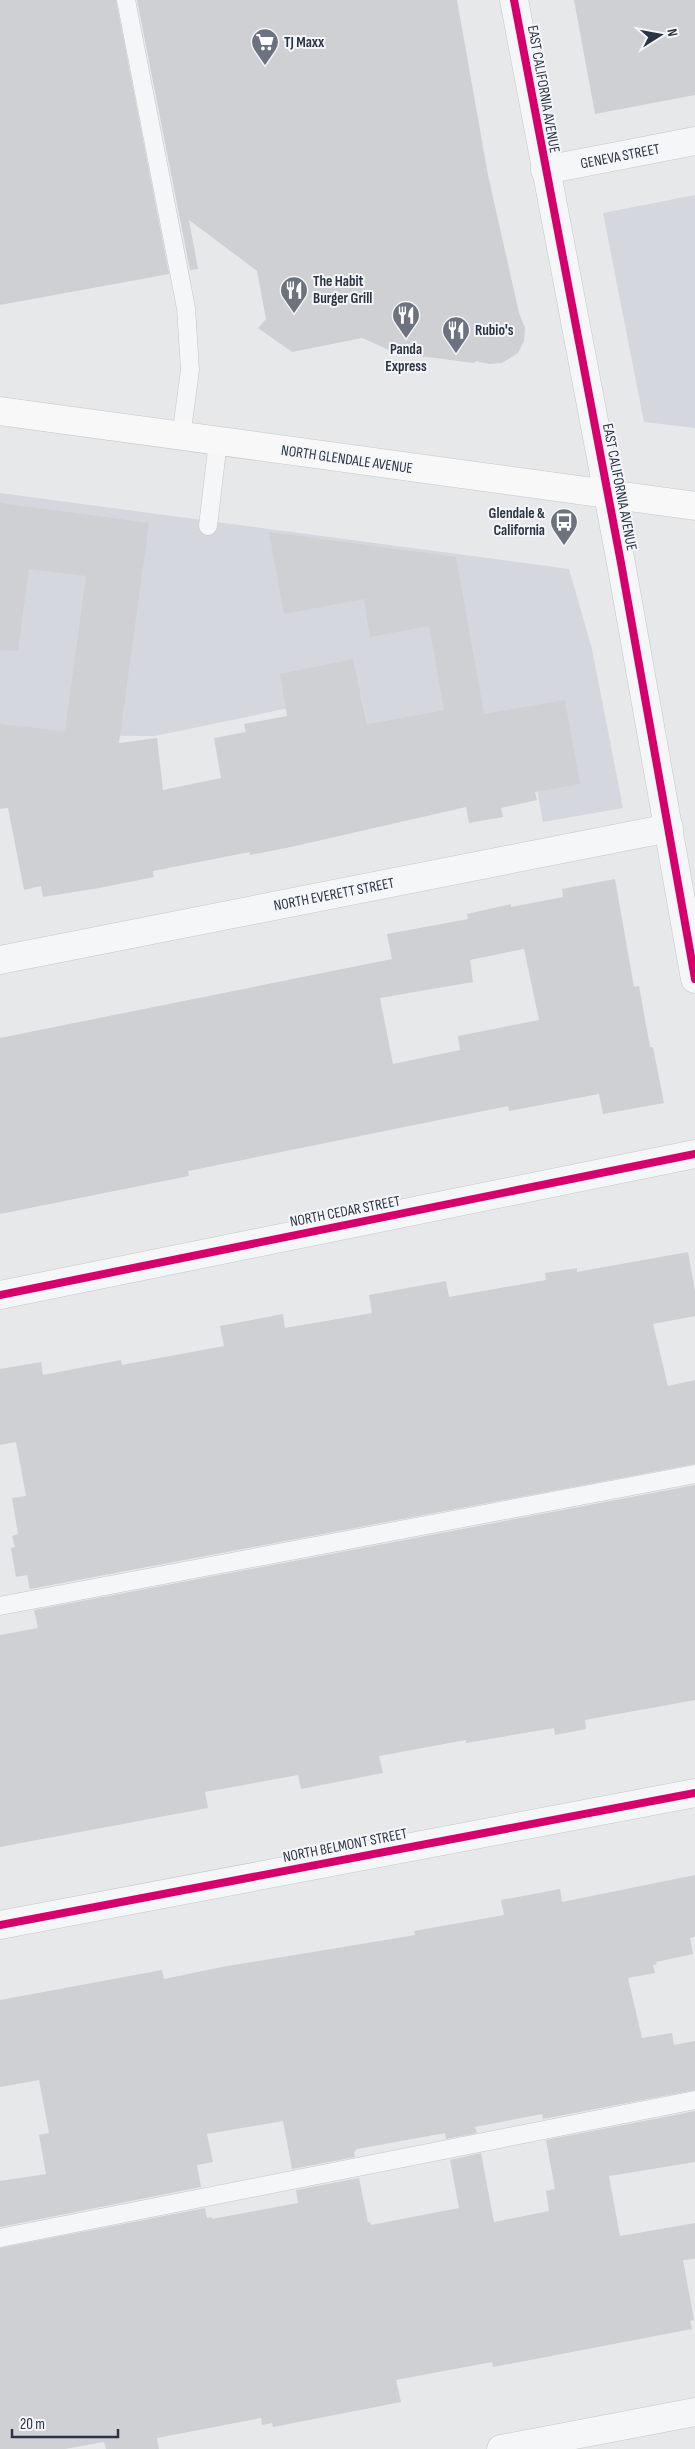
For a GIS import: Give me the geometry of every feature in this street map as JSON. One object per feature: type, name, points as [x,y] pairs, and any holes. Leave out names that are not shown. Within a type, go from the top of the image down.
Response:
[{"type":"main road","name":"NORTH GLENDALE AVENUE","points":[[0,411],[695,506]]},
{"type":"street","name":"EAST CALIFORNIA AVENUE","points":[[514,0],[608,495],[695,979]]},
{"type":"street","name":"GENEVA STREET","points":[[545,170],[695,141]]},
{"type":"street","name":"NORTH EVERETT STREET","points":[[0,960],[668,828]]},
{"type":"street","name":"NORTH CEDAR STREET","points":[[0,1295],[695,1154]]},
{"type":"street","name":"NORTH BELMONT STREET","points":[[0,1925],[695,1793]]},
{"type":"street","points":[[501,2449],[695,2412]]},
{"type":"lane","points":[[126,0],[186,308],[190,370],[180,437]]},
{"type":"lane","points":[[208,526],[218,442]]},
{"type":"lane","points":[[0,1606],[695,1474]]},
{"type":"lane","points":[[0,2238],[695,2100]]},
{"type":"shaded area","points":[[695,195],[695,428],[644,422],[603,213]]},
{"type":"shaded area","points":[[0,493],[569,569],[592,649],[623,808],[543,822],[529,745],[444,710],[367,724],[361,693],[155,736],[0,735]]},
{"type":"building","points":[[0,0],[116,0],[169,274],[0,305]]},
{"type":"building","points":[[137,0],[457,0],[488,175],[519,313],[525,328],[524,341],[518,353],[502,363],[489,364],[476,361],[474,363],[396,353],[362,338],[292,352],[258,328],[266,319],[257,271],[189,220],[198,269],[190,270]]},
{"type":"building","points":[[574,0],[695,0],[695,95],[595,114]]},
{"type":"building","points":[[0,503],[149,523],[119,743],[157,738],[163,790],[221,778],[214,738],[246,732],[244,724],[287,716],[280,674],[353,659],[367,724],[444,710],[429,626],[370,637],[364,599],[284,614],[269,532],[456,557],[484,714],[565,700],[580,784],[535,792],[537,800],[501,808],[503,817],[469,823],[466,807],[291,847],[250,855],[250,852],[153,871],[154,877],[99,888],[43,897],[41,886],[24,890],[8,808],[0,809],[0,724],[65,731],[86,576],[29,569],[18,651],[0,650]]},
{"type":"building","points":[[615,879],[634,987],[639,986],[650,1047],[653,1047],[664,1103],[603,1114],[599,1094],[509,1111],[508,1106],[188,1171],[189,1176],[0,1214],[0,1038],[392,959],[387,934],[468,919],[467,914],[511,904],[511,907],[563,897],[562,889]],"holes":[[[524,949],[539,1020],[458,1036],[460,1050],[393,1064],[380,998],[473,982],[470,960]]]},
{"type":"building","points":[[688,1252],[695,1291],[695,1316],[653,1324],[668,1386],[695,1380],[695,1464],[30,1589],[27,1575],[16,1577],[11,1548],[15,1547],[12,1536],[18,1534],[12,1498],[26,1496],[16,1442],[0,1445],[0,1369],[41,1362],[43,1375],[121,1360],[122,1365],[224,1346],[220,1326],[283,1314],[285,1328],[372,1313],[369,1295],[446,1281],[449,1297],[546,1280],[545,1273],[577,1268],[577,1272]]},
{"type":"building","points":[[695,1485],[695,1700],[585,1720],[586,1729],[555,1735],[554,1728],[466,1743],[466,1740],[379,1756],[383,1773],[301,1789],[298,1775],[205,1792],[208,1808],[0,1847],[0,1635],[38,1628],[34,1610]]},
{"type":"building","points":[[695,1875],[695,1937],[690,1938],[693,1954],[656,1962],[657,1964],[653,1965],[655,1973],[628,1978],[642,2038],[672,2033],[674,2045],[695,2041],[695,2090],[543,2119],[542,2114],[475,2127],[477,2133],[446,2139],[445,2133],[357,2149],[354,2152],[355,2157],[292,2169],[283,2121],[207,2134],[213,2162],[197,2165],[201,2187],[0,2227],[0,2181],[46,2174],[39,2135],[49,2133],[39,2080],[0,2087],[0,2000],[162,1970],[164,1979],[222,1967],[415,1935],[414,1931],[504,1915],[501,1900],[560,1889],[562,1902]]},
{"type":"building","points":[[695,2111],[695,2162],[609,2176],[620,2236],[695,2223],[695,2259],[683,2260],[694,2320],[690,2321],[692,2329],[493,2367],[492,2362],[396,2380],[401,2402],[273,2427],[272,2423],[262,2425],[261,2418],[157,2438],[159,2449],[106,2449],[104,2442],[65,2449],[0,2449],[0,2248],[205,2208],[207,2218],[212,2217],[212,2219],[298,2203],[296,2190],[359,2178],[368,2222],[371,2225],[459,2208],[450,2160],[481,2153],[494,2222],[549,2211],[546,2191],[555,2189],[546,2140]]},
{"type":"cycle path","points":[[514,0],[621,563],[695,979]]},
{"type":"cycle path","points":[[0,1295],[695,1154]]},
{"type":"cycle path","points":[[0,1925],[695,1793]]},
{"type":"place","name":"TJ Maxx","points":[[265,66]]},
{"type":"place","name":"The Habit Burger Grill","points":[[294,314]]},
{"type":"place","name":"Panda Express","points":[[406,339]]},
{"type":"place","name":"Rubio's","points":[[456,354]]},
{"type":"place","name":"Glendale & California","points":[[564,546]]}]
